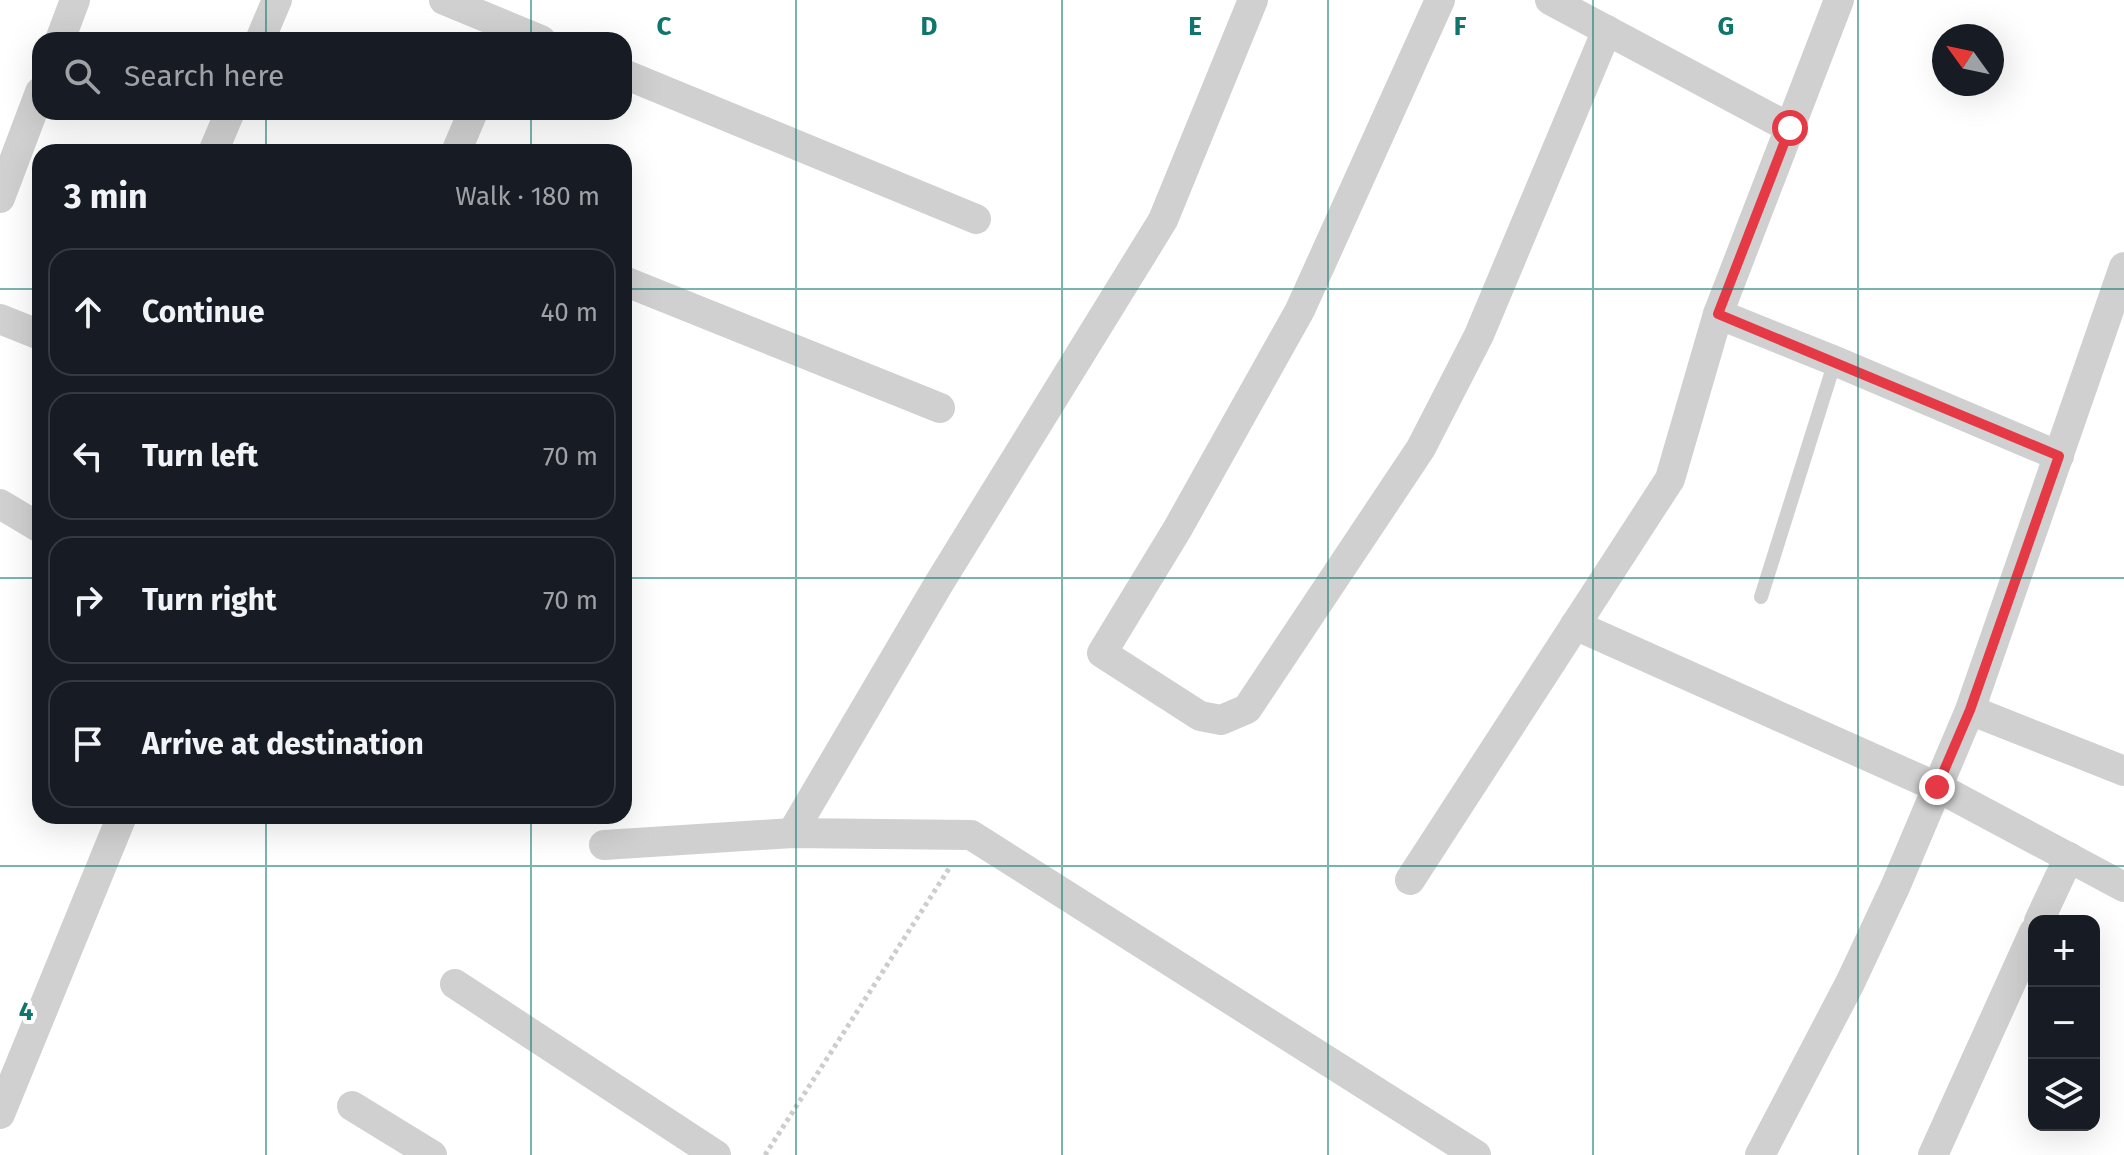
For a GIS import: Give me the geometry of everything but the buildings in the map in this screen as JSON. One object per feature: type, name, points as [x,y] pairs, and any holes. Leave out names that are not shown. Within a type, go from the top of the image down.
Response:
[{"type":"street","points":[[63,32],[75,0]]},
{"type":"street","points":[[263,32],[277,0]]},
{"type":"street","points":[[444,0],[504,32]]},
{"type":"street","points":[[792,833],[938,585],[1163,220],[1253,0]]},
{"type":"street","points":[[1440,0],[1300,310],[1178,528],[1102,653],[1200,716],[1221,720],[1247,709],[1421,448],[1479,335],[1607,30]]},
{"type":"street","points":[[1550,0],[1790,128]]},
{"type":"street","points":[[1410,880],[1670,479],[1718,314],[1839,0]]},
{"type":"street","points":[[632,77],[976,219]]},
{"type":"street","points":[[0,198],[32,113]]},
{"type":"street","points":[[216,144],[227,120]]},
{"type":"street","points":[[459,144],[470,120]]},
{"type":"street","points":[[1760,1155],[1850,983],[1970,710],[2124,267]]},
{"type":"street","points":[[632,284],[940,408]]},
{"type":"street","points":[[1718,314],[2059,456]]},
{"type":"street","points":[[0,319],[32,332]]},
{"type":"street","points":[[0,504],[32,523]]},
{"type":"street","points":[[1575,625],[1937,787],[2124,887]]},
{"type":"street","points":[[1970,710],[2124,771]]},
{"type":"street","points":[[0,1114],[119,824]]},
{"type":"street","points":[[604,845],[792,833],[971,835],[1476,1155]]},
{"type":"street","points":[[2042,915],[2069,857]]},
{"type":"street","points":[[1933,1155],[2028,945]]},
{"type":"street","points":[[455,984],[716,1155]]},
{"type":"street","points":[[352,1106],[417,1151]]},
{"type":"lane","points":[[1761,597],[1835,361]]},
{"type":"path","points":[[765,1155],[971,835]]},
{"type":"route","points":[[1790,128],[1718,314],[2059,456],[1970,710],[1937,787]]}]
